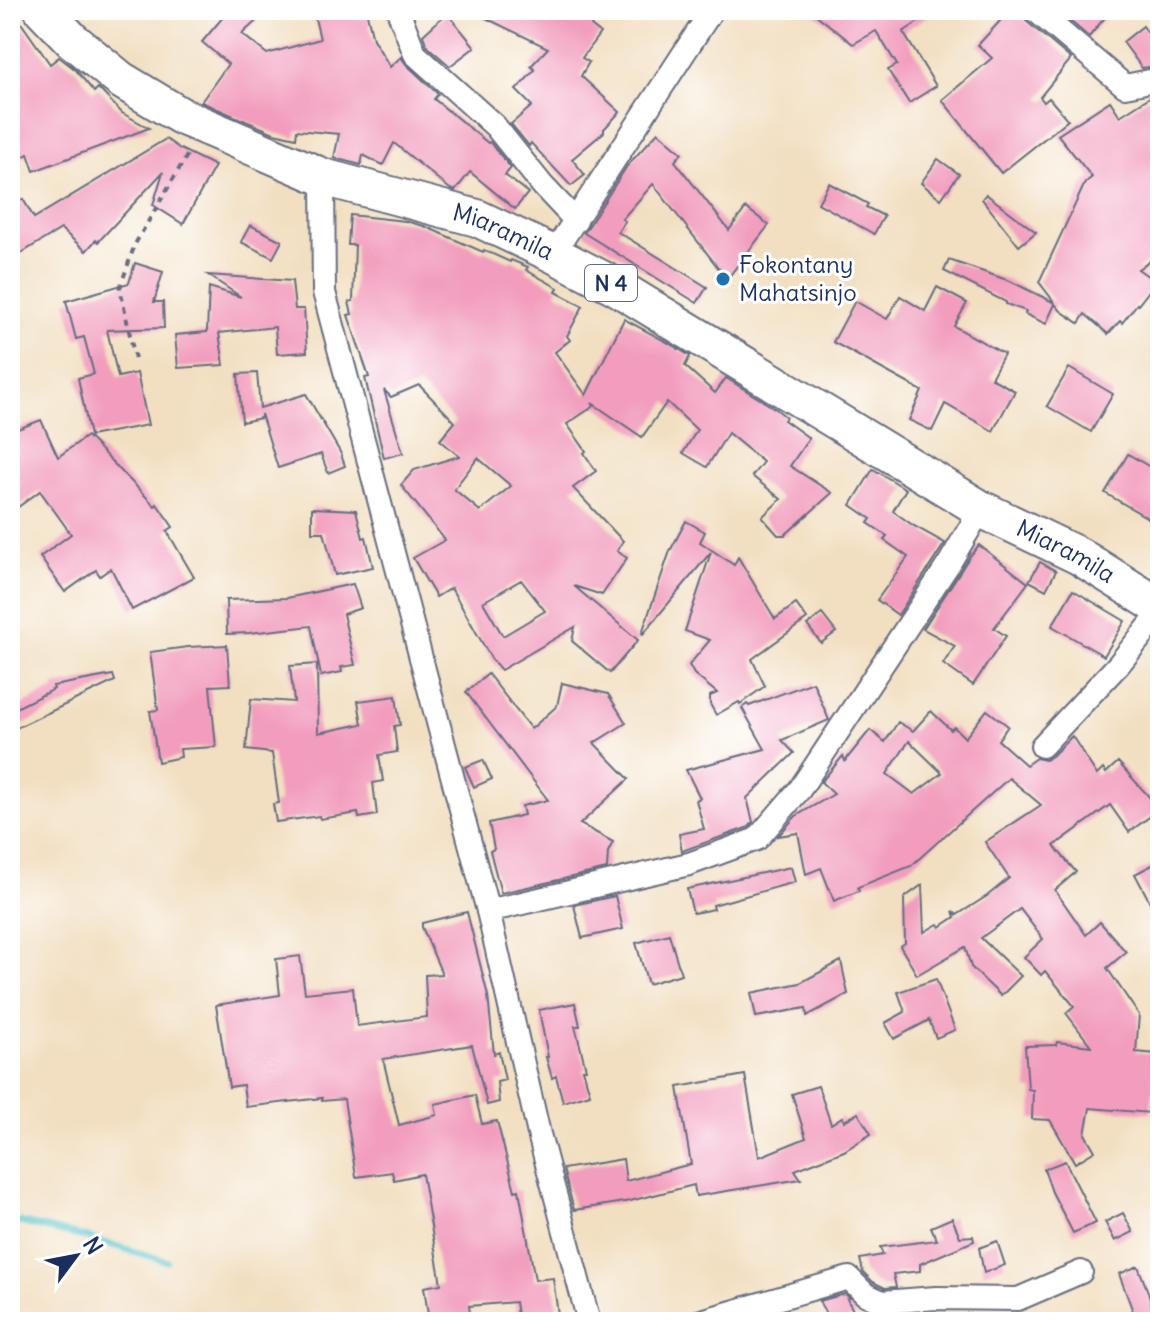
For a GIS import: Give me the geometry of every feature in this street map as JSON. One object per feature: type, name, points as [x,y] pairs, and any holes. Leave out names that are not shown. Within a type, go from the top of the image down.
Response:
[{"type":"main road","name":"Miaramila","points":[[43,10],[72,40],[121,80],[181,116],[323,177],[477,218],[553,254],[615,286],[981,509],[1079,556],[1160,610]]},
{"type":"street","points":[[398,10],[415,54],[495,126],[543,186],[576,221]]},
{"type":"street","points":[[553,254],[712,10]]},
{"type":"street","points":[[1035,10],[1125,86],[1160,79]]},
{"type":"street","points":[[323,177],[324,292],[488,911],[539,1134],[589,1322]]},
{"type":"street","points":[[488,911],[689,864],[757,839],[800,789],[950,562],[981,509]]},
{"type":"street","points":[[1042,746],[1119,664],[1160,610]]},
{"type":"street","points":[[698,1322],[849,1278],[865,1294],[882,1302],[936,1298],[1018,1299],[1081,1272]]},
{"type":"path","points":[[135,359],[120,288],[135,244],[203,126]]},
{"type":"building","points":[[10,10],[50,64],[59,57],[76,70],[94,92],[98,88],[122,113],[149,128],[34,171],[28,154],[10,164]]},
{"type":"building","points":[[229,10],[268,10],[242,34],[267,54],[320,39],[313,10],[366,10],[373,39],[390,67],[401,57],[438,94],[434,99],[490,142],[511,168],[505,175],[528,193],[515,209],[470,172],[455,191],[450,189],[394,143],[383,165],[363,155],[361,165],[334,158],[339,134],[297,130],[296,138],[274,133],[201,102],[228,64],[202,42]]},
{"type":"building","points":[[469,10],[601,10],[591,26],[600,33],[582,58],[589,62],[581,76],[620,112],[604,132],[572,159],[585,175],[571,186],[511,124],[532,106],[516,90],[535,70],[531,66],[548,48]]},
{"type":"building","points":[[810,10],[937,10],[903,32],[936,86],[909,103],[888,70],[897,65],[876,31],[853,44]]},
{"type":"building","points":[[1010,10],[1021,10],[1026,21],[1071,59],[1040,97],[1044,102],[1049,98],[1068,120],[1001,173],[942,100],[992,58],[978,45]]},
{"type":"building","points":[[1057,10],[1111,10],[1089,37]]},
{"type":"building","points":[[447,13],[475,47],[450,66],[427,46],[423,35]]},
{"type":"building","points":[[1143,26],[1160,49],[1160,59],[1142,68],[1123,42]]},
{"type":"building","points":[[1160,93],[1160,249],[1152,255],[1154,258],[1138,269],[1156,282],[1122,323],[1120,321],[1108,334],[1085,314],[1079,323],[1055,304],[1046,324],[944,271],[949,260],[1010,281],[1055,303],[1039,282],[1085,183],[1092,177],[1058,135],[1110,101],[1120,116]]},
{"type":"building","points":[[658,132],[682,153],[675,161],[729,230],[746,208],[769,225],[727,279],[653,184],[622,219],[625,221],[618,232],[707,287],[697,303],[584,233],[627,166]]},
{"type":"building","points":[[166,139],[215,166],[183,224],[153,205],[163,172],[86,251],[61,229],[10,260],[10,207],[23,199],[34,218]]},
{"type":"building","points":[[938,159],[959,174],[941,199],[921,183]]},
{"type":"building","points":[[829,183],[884,216],[874,234],[818,203]]},
{"type":"building","points":[[986,194],[1036,232],[1019,246],[982,199]]},
{"type":"building","points":[[350,215],[405,221],[528,267],[526,270],[558,288],[556,292],[583,306],[567,336],[570,340],[555,352],[586,395],[624,319],[690,356],[685,366],[715,393],[726,378],[786,417],[784,420],[809,438],[790,466],[832,493],[785,535],[778,535],[762,517],[781,499],[752,476],[763,462],[728,433],[707,467],[683,453],[697,430],[667,402],[642,437],[592,403],[594,406],[567,424],[596,471],[573,488],[623,541],[617,551],[627,558],[602,595],[574,586],[638,640],[610,673],[572,641],[575,627],[501,670],[492,660],[451,588],[436,597],[413,558],[445,540],[401,485],[414,470],[459,456],[440,440],[455,422],[419,385],[391,397],[384,390],[403,453],[384,458],[365,378],[369,377],[348,315],[352,314],[349,302],[353,301],[355,245],[348,245]],"holes":[[[478,458],[511,486],[480,511],[454,489]],[[521,580],[545,611],[503,636],[483,602]]]},
{"type":"building","points":[[250,225],[282,241],[273,258],[241,242]]},
{"type":"building","points":[[135,263],[163,272],[154,302],[163,302],[164,328],[107,330],[118,377],[137,373],[148,425],[90,436],[78,378],[94,374],[84,337],[76,339],[66,301],[129,283]]},
{"type":"building","points":[[208,275],[292,281],[295,309],[304,309],[307,352],[277,354],[275,327],[219,333],[224,365],[178,368],[175,335],[207,332],[209,287],[241,297]]},
{"type":"building","points":[[937,287],[967,303],[954,326],[1004,354],[991,378],[1015,391],[993,431],[945,404],[932,431],[909,420],[922,391],[833,342],[855,301],[887,319],[900,296],[925,311]]},
{"type":"building","points":[[1069,368],[1113,394],[1091,432],[1047,406]]},
{"type":"building","points":[[257,373],[260,408],[306,394],[345,466],[328,473],[321,454],[278,468],[261,414],[261,418],[242,422],[238,374]]},
{"type":"building","points":[[41,420],[58,457],[87,436],[155,506],[157,504],[173,527],[167,531],[194,577],[132,610],[111,568],[100,576],[96,570],[65,592],[40,557],[71,534],[40,491],[10,513],[10,486],[20,479],[10,461],[10,432]]},
{"type":"building","points":[[1128,454],[1160,473],[1160,525],[1105,493]]},
{"type":"building","points":[[873,469],[906,489],[893,511],[945,543],[898,615],[877,600],[908,557],[884,540],[887,536],[868,523],[871,519],[851,505]]},
{"type":"building","points":[[312,508],[356,510],[373,567],[335,575],[324,532],[312,532]]},
{"type":"building","points":[[686,521],[705,532],[700,542],[734,565],[738,557],[775,619],[796,604],[807,619],[752,659],[765,686],[740,704],[716,715],[710,704],[710,696],[717,693],[694,674],[689,665],[710,640],[685,631],[711,552],[642,633],[670,551]]},
{"type":"building","points":[[979,545],[1028,583],[994,628],[1006,636],[973,685],[943,664],[955,646],[923,629]]},
{"type":"building","points":[[1040,562],[1056,571],[1046,590],[1029,581]]},
{"type":"building","points":[[353,584],[361,608],[343,614],[355,665],[341,667],[342,672],[321,676],[311,626],[227,634],[226,600],[287,598]]},
{"type":"building","points":[[1073,590],[1125,621],[1104,656],[1052,626]]},
{"type":"building","points":[[822,614],[836,632],[821,643],[807,625]]},
{"type":"building","points":[[227,645],[230,685],[210,686],[216,747],[180,749],[181,757],[158,762],[150,711],[158,710],[150,652]]},
{"type":"building","points":[[317,664],[318,733],[362,724],[358,701],[396,696],[400,725],[394,726],[397,752],[379,755],[383,781],[373,783],[377,815],[359,818],[358,813],[276,822],[273,804],[279,803],[272,753],[246,750],[251,699],[294,702],[290,666]]},
{"type":"building","points":[[488,674],[531,729],[557,706],[562,683],[608,694],[626,723],[594,743],[629,779],[580,824],[613,842],[608,852],[607,869],[501,893],[490,851],[494,849],[489,823],[524,815],[522,806],[548,800],[466,692]]},
{"type":"building","points":[[113,675],[115,681],[10,731],[10,711],[54,689],[53,686]]},
{"type":"building","points":[[813,682],[829,720],[782,740],[794,753],[747,798],[753,822],[749,827],[682,851],[679,834],[704,829],[696,800],[700,798],[686,770],[765,749],[742,708]]},
{"type":"building","points":[[987,710],[1008,726],[998,740],[1026,765],[1036,758],[1045,760],[1052,756],[1072,736],[1097,775],[1103,769],[1106,773],[1118,762],[1160,809],[1129,832],[1110,805],[1054,846],[1076,872],[1055,890],[1086,935],[1100,922],[1126,952],[1107,968],[1139,1015],[1136,1052],[1157,1054],[1151,1113],[1090,1108],[1085,1134],[1095,1151],[1075,1163],[1050,1120],[1032,1119],[1033,1090],[1028,1089],[1025,1046],[1056,1045],[1057,1042],[1091,1046],[1066,1013],[1074,1006],[1045,971],[1041,975],[1024,957],[1043,939],[1020,909],[981,938],[1021,976],[1001,996],[971,967],[965,947],[917,975],[900,946],[905,943],[904,898],[922,885],[924,932],[938,924],[940,927],[955,917],[953,911],[957,915],[987,896],[1009,878],[985,842],[1041,805],[1009,778],[911,866],[858,887],[859,891],[834,901],[821,868],[806,874],[798,833],[778,836],[796,816],[834,794],[821,782],[843,756],[845,761],[870,730],[885,742],[898,722],[913,731],[931,711],[951,730],[954,727],[965,738]],"holes":[[[909,741],[942,773],[914,794],[887,774]]]},
{"type":"building","points":[[483,760],[492,779],[474,787],[465,767]]},
{"type":"building","points":[[1160,861],[1160,921],[1135,874]]},
{"type":"building","points":[[791,867],[795,882],[693,913],[687,889]]},
{"type":"building","points":[[615,896],[623,929],[582,938],[574,905]]},
{"type":"building","points":[[467,912],[488,996],[494,1054],[499,1052],[505,1080],[497,1082],[499,1102],[487,1105],[472,1045],[383,1059],[399,1125],[437,1115],[435,1104],[475,1095],[482,1124],[497,1121],[515,1191],[519,1190],[535,1280],[553,1278],[559,1322],[518,1322],[515,1302],[469,1306],[471,1322],[429,1322],[424,1287],[441,1284],[422,1174],[394,1180],[392,1172],[356,1177],[344,1099],[322,1101],[322,1098],[246,1107],[243,1085],[229,1087],[216,1005],[280,995],[276,959],[300,956],[305,993],[353,988],[357,1026],[427,1017],[425,975],[442,974],[422,923]]},
{"type":"building","points":[[669,934],[681,974],[648,984],[636,943]]},
{"type":"building","points":[[841,961],[848,994],[807,1016],[806,1008],[756,1017],[751,993],[800,983]]},
{"type":"building","points":[[936,979],[955,1030],[936,1038],[929,1020],[894,1039],[885,1023],[905,1012],[898,992]]},
{"type":"building","points":[[575,1003],[580,1026],[575,1026],[590,1094],[563,1102],[556,1076],[552,1078],[546,1057],[539,1010]]},
{"type":"building","points":[[745,1075],[759,1157],[806,1138],[792,1094],[818,1086],[831,1124],[858,1113],[871,1134],[844,1151],[795,1170],[801,1179],[696,1196],[694,1185],[630,1201],[574,1210],[563,1169],[623,1159],[626,1181],[691,1164],[678,1087]]},
{"type":"building","points":[[1065,1161],[1096,1223],[1073,1233],[1044,1169]]},
{"type":"building","points":[[1123,1213],[1133,1232],[1115,1241],[1105,1222]]},
{"type":"building","points":[[952,1218],[960,1237],[973,1236],[974,1241],[920,1264],[920,1271],[893,1274],[896,1287],[885,1288],[863,1272],[860,1259],[883,1255],[880,1247],[937,1240],[931,1227]]},
{"type":"building","points":[[997,1241],[1005,1265],[984,1273],[979,1248]]},
{"type":"building","points":[[1138,1266],[1156,1322],[1137,1322],[1119,1274]]},
{"type":"building","points":[[845,1294],[850,1298],[847,1299],[856,1316],[844,1322],[830,1322],[819,1301]]},
{"type":"waterway","points":[[10,1220],[85,1237],[167,1261]]},
{"type":"place","name":"Fokontany Mahatsinjo","points":[[723,279]]}]
